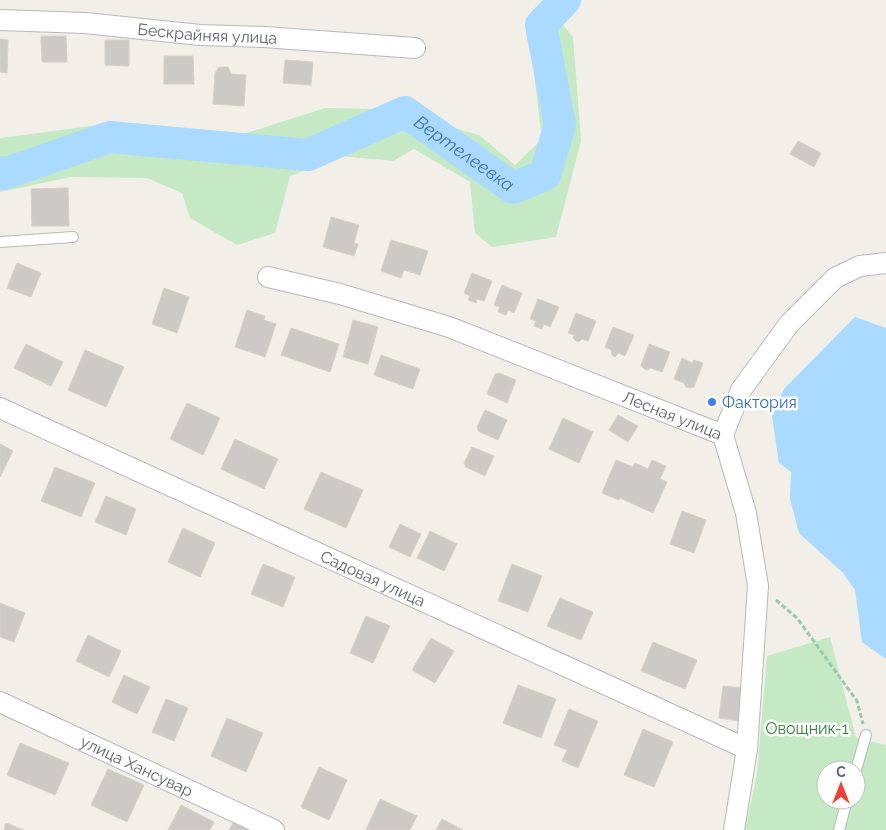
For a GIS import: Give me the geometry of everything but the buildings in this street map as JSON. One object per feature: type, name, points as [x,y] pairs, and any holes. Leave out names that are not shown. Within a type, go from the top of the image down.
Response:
[{"type":"street","name":"Бескрайняя улица","points":[[0,20],[85,23],[200,35],[264,37],[415,48]]},
{"type":"street","points":[[723,434],[741,390],[789,324],[835,278],[860,266],[886,263]]},
{"type":"street","name":"Лесная улица","points":[[268,277],[340,294],[449,327],[723,434],[746,513],[758,586],[747,749],[734,830]]},
{"type":"street","name":"Садовая улица","points":[[0,408],[747,749]]},
{"type":"street","name":"улица Хансувар","points":[[0,702],[274,830]]},
{"type":"lane","points":[[0,242],[73,237]]},
{"type":"lane","points":[[859,760],[866,736]]},
{"type":"lane","points":[[839,830],[845,810]]},
{"type":"path","points":[[758,586],[798,618],[857,702],[866,736]]},
{"type":"green space","points":[[560,21],[573,37],[581,141],[556,237],[492,247],[475,233],[470,182],[414,149],[393,161],[341,156],[290,176],[275,233],[237,245],[190,218],[182,193],[147,178],[71,177],[0,192],[0,138],[99,125],[209,145],[325,108],[382,109],[479,135],[515,165],[542,139],[534,73]]},
{"type":"green space","name":"Овощник-1","points":[[830,637],[856,738],[886,745],[886,830],[745,830],[757,774],[767,656]]},
{"type":"water","points":[[855,317],[886,328],[886,659],[862,642],[855,590],[843,573],[799,533],[790,499],[791,472],[779,463],[772,416],[784,389]]},
{"type":"waterway","name":"Вертелеевка","points":[[0,172],[4,174],[110,137],[308,155],[405,112],[513,188],[545,175],[560,125],[541,25],[565,0]]},
{"type":"place","name":"Фактория","points":[[712,402]]}]
